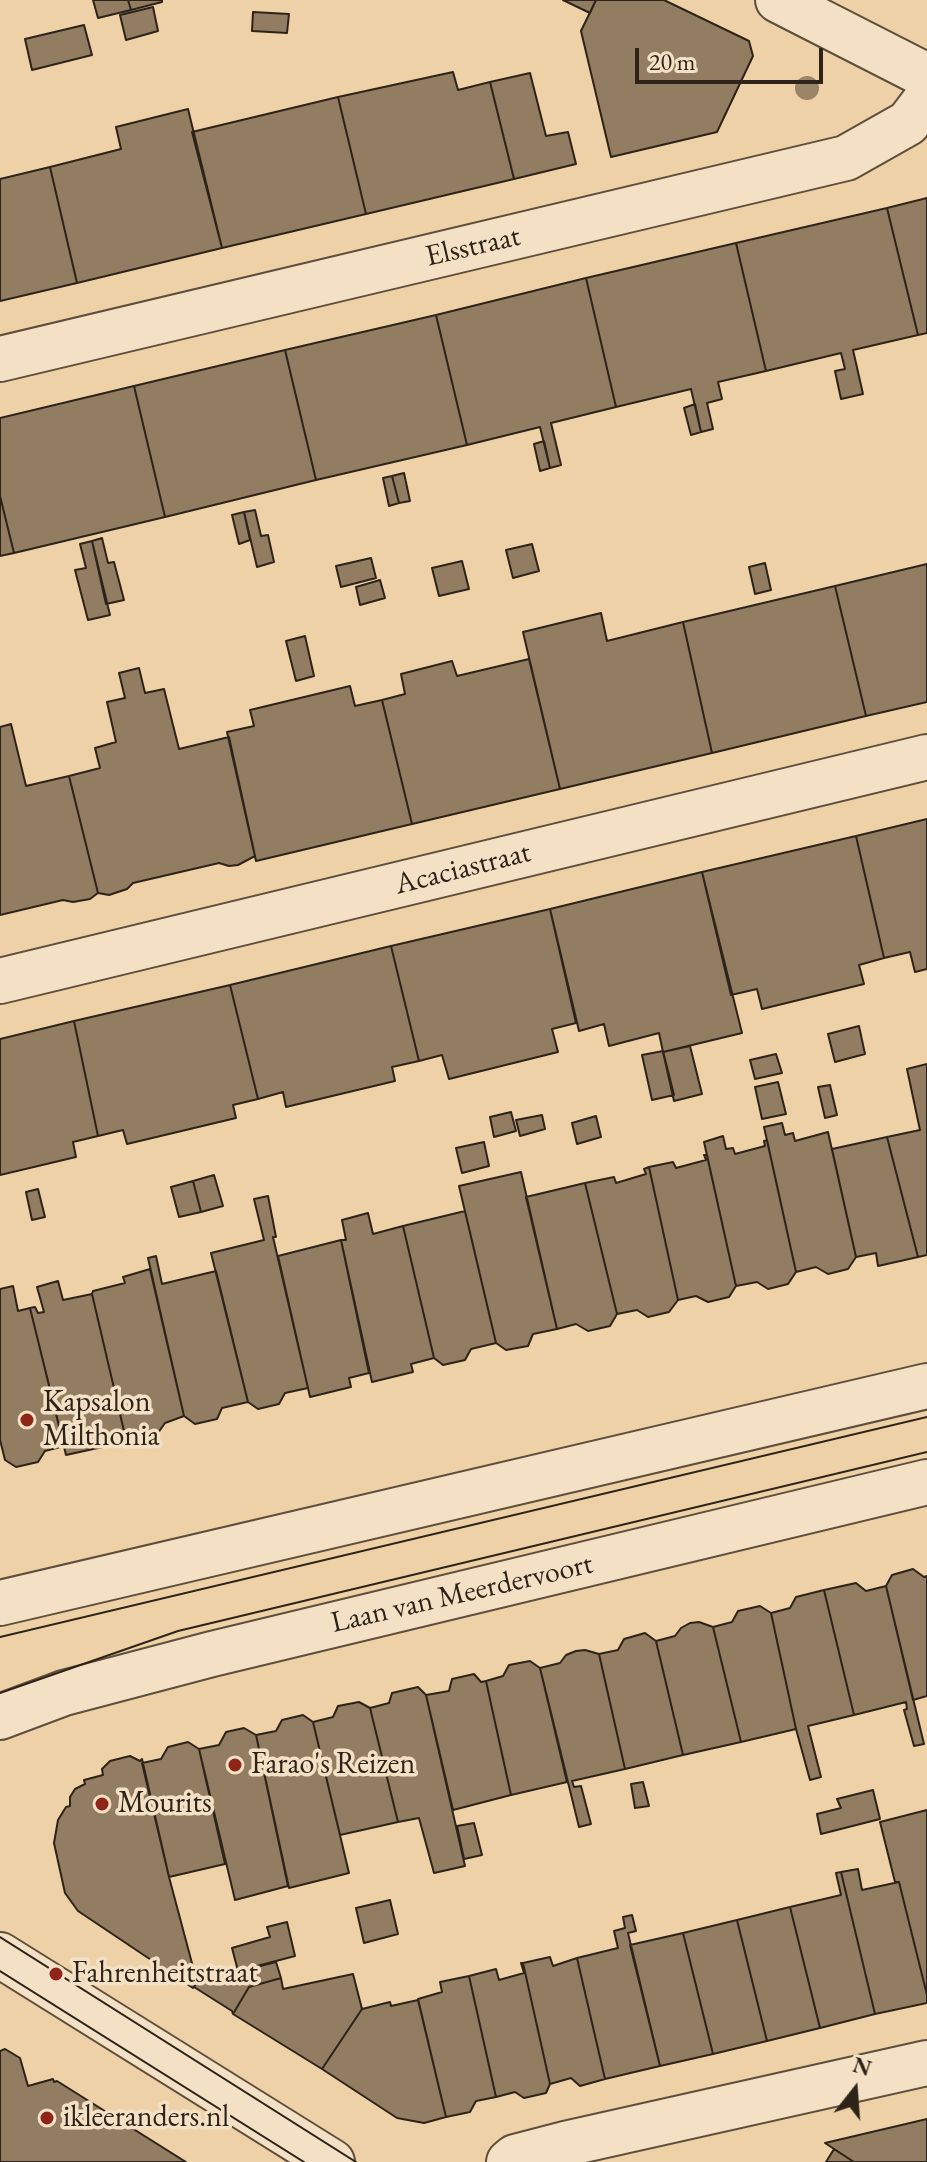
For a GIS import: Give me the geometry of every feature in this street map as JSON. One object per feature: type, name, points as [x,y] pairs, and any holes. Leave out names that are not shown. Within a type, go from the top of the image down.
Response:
[{"type":"street","points":[[778,0],[927,76]]},
{"type":"street","name":"Elsstraat","points":[[0,359],[846,158],[908,123],[927,98]]},
{"type":"street","name":"Acaciastraat","points":[[0,981],[927,757]]},
{"type":"street","points":[[0,1603],[927,1386]]},
{"type":"street","name":"Laan van Meerdervoort","points":[[0,1717],[64,1693],[212,1654],[927,1482]]},
{"type":"street","points":[[0,1930],[67,1996]]},
{"type":"street","points":[[0,1955],[332,2162]]},
{"type":"street","points":[[509,2162],[515,2157],[565,2144],[927,2063]]},
{"type":"building","points":[[93,0],[128,0],[131,10],[98,18]]},
{"type":"building","points":[[128,0],[162,0],[162,2],[131,10]]},
{"type":"building","points":[[563,0],[596,0],[590,13]]},
{"type":"building","points":[[596,0],[664,0],[749,41],[753,56],[717,132],[611,157],[581,31]]},
{"type":"building","points":[[153,7],[158,31],[126,40],[120,15]]},
{"type":"building","points":[[253,12],[289,14],[287,33],[252,31]]},
{"type":"building","points":[[84,25],[92,55],[32,70],[25,39]]},
{"type":"building","points":[[453,72],[458,90],[490,82],[514,179],[366,214],[338,97]]},
{"type":"building","points":[[530,73],[546,136],[568,132],[576,164],[514,179],[490,82]]},
{"type":"building","points":[[338,97],[366,214],[222,248],[192,132]]},
{"type":"building","points":[[188,109],[222,248],[77,283],[50,167],[121,149],[116,127]]},
{"type":"building","points":[[50,167],[77,283],[0,301],[0,179]]},
{"type":"building","points":[[927,198],[927,333],[918,335],[887,208]]},
{"type":"building","points":[[887,208],[918,335],[853,350],[863,394],[841,399],[835,371],[845,369],[841,353],[766,371],[736,243]]},
{"type":"building","points":[[736,243],[766,371],[718,382],[722,399],[707,403],[713,429],[701,432],[691,389],[616,407],[586,278]]},
{"type":"building","points":[[586,278],[616,407],[551,423],[561,465],[550,468],[540,427],[467,445],[436,315]]},
{"type":"building","points":[[436,315],[467,445],[316,480],[285,350]]},
{"type":"building","points":[[285,350],[316,480],[165,517],[134,386]]},
{"type":"building","points":[[134,386],[165,517],[14,553],[0,496],[0,418]]},
{"type":"building","points":[[695,404],[701,432],[691,435],[684,408]]},
{"type":"building","points":[[544,441],[550,468],[540,471],[534,444]]},
{"type":"building","points":[[404,473],[410,501],[399,503],[392,476]]},
{"type":"building","points":[[392,476],[399,503],[389,506],[383,478]]},
{"type":"building","points":[[0,496],[14,553],[0,556]]},
{"type":"building","points":[[255,510],[261,536],[268,535],[274,562],[257,567],[244,512]]},
{"type":"building","points":[[244,512],[250,540],[239,544],[232,515]]},
{"type":"building","points":[[102,538],[108,563],[114,562],[124,600],[106,604],[92,541]]},
{"type":"building","points":[[92,541],[110,615],[88,620],[75,570],[86,568],[80,544]]},
{"type":"building","points":[[532,544],[539,571],[513,578],[506,550]]},
{"type":"building","points":[[371,558],[376,578],[341,587],[336,566]]},
{"type":"building","points":[[462,561],[469,589],[439,596],[432,568]]},
{"type":"building","points":[[765,563],[771,590],[755,594],[749,567]]},
{"type":"building","points":[[927,564],[927,702],[866,716],[835,586]]},
{"type":"building","points":[[380,580],[385,598],[360,605],[356,587]]},
{"type":"building","points":[[835,586],[866,716],[712,753],[683,622]]},
{"type":"building","points":[[601,613],[607,641],[683,622],[712,753],[560,789],[523,632]]},
{"type":"building","points":[[305,636],[314,676],[296,681],[286,641]]},
{"type":"building","points":[[529,659],[560,789],[412,824],[382,700],[405,694],[401,674],[452,661],[457,676]]},
{"type":"building","points":[[139,668],[145,693],[164,689],[179,749],[229,737],[255,856],[238,865],[219,863],[133,883],[127,889],[109,895],[98,893],[69,776],[100,768],[95,748],[116,742],[107,702],[125,698],[119,673]]},
{"type":"building","points":[[350,686],[355,706],[382,700],[412,824],[256,861],[227,732],[254,726],[250,710]]},
{"type":"building","points":[[11,724],[26,786],[69,776],[98,893],[90,899],[63,900],[0,915],[0,727]]},
{"type":"building","points":[[927,819],[927,969],[915,972],[910,952],[884,958],[856,836]]},
{"type":"building","points":[[856,836],[884,958],[859,965],[864,984],[762,1009],[757,989],[731,995],[702,872]]},
{"type":"building","points":[[702,872],[742,1033],[663,1052],[659,1033],[609,1046],[604,1024],[579,1031],[550,909]]},
{"type":"building","points":[[550,909],[576,1023],[552,1029],[558,1052],[449,1079],[442,1055],[419,1061],[391,946]]},
{"type":"building","points":[[391,946],[419,1061],[392,1067],[395,1081],[286,1107],[283,1092],[258,1099],[230,985]]},
{"type":"building","points":[[230,985],[258,1099],[233,1105],[236,1118],[127,1144],[123,1130],[98,1136],[74,1021]]},
{"type":"building","points":[[74,1021],[98,1136],[73,1142],[76,1157],[0,1175],[0,1039]]},
{"type":"building","points":[[859,1026],[865,1054],[835,1062],[828,1034]]},
{"type":"building","points":[[690,1046],[702,1094],[674,1101],[663,1052]]},
{"type":"building","points":[[663,1051],[674,1095],[652,1100],[642,1055]]},
{"type":"building","points":[[776,1054],[782,1073],[755,1079],[750,1060]]},
{"type":"building","points":[[927,1064],[927,1255],[918,1257],[887,1137],[920,1130],[907,1069]]},
{"type":"building","points":[[778,1082],[786,1114],[762,1119],[755,1087]]},
{"type":"building","points":[[830,1085],[837,1115],[825,1118],[818,1087]]},
{"type":"building","points":[[511,1112],[516,1131],[494,1137],[490,1117]]},
{"type":"building","points":[[542,1115],[545,1129],[520,1136],[516,1120]]},
{"type":"building","points":[[596,1116],[601,1137],[577,1144],[572,1123]]},
{"type":"building","points":[[782,1123],[785,1135],[793,1133],[795,1141],[828,1132],[856,1257],[848,1269],[828,1274],[816,1267],[796,1272],[764,1127]]},
{"type":"building","points":[[723,1136],[726,1149],[733,1148],[735,1154],[765,1146],[764,1141],[767,1140],[796,1272],[788,1284],[768,1289],[757,1282],[736,1286],[704,1142]]},
{"type":"building","points":[[887,1137],[918,1257],[878,1266],[876,1253],[856,1257],[832,1149]]},
{"type":"building","points":[[484,1142],[489,1166],[462,1173],[456,1148]]},
{"type":"building","points":[[704,1155],[707,1155],[736,1286],[729,1297],[708,1302],[696,1296],[678,1300],[649,1167],[673,1162],[676,1168],[706,1160]]},
{"type":"building","points":[[649,1167],[678,1300],[669,1312],[648,1317],[637,1310],[617,1314],[585,1183],[614,1177],[616,1183],[646,1174],[644,1169]]},
{"type":"building","points":[[521,1172],[557,1329],[533,1334],[528,1346],[506,1350],[496,1343],[459,1186]]},
{"type":"building","points":[[214,1175],[223,1206],[201,1212],[193,1181]]},
{"type":"building","points":[[193,1181],[201,1212],[179,1217],[171,1187]]},
{"type":"building","points":[[585,1183],[617,1314],[610,1326],[588,1331],[576,1324],[557,1329],[526,1197]]},
{"type":"building","points":[[38,1189],[45,1217],[32,1220],[26,1192]]},
{"type":"building","points":[[268,1196],[276,1237],[273,1237],[308,1388],[285,1393],[279,1404],[258,1409],[248,1402],[211,1253],[264,1240],[254,1199]]},
{"type":"building","points":[[465,1211],[496,1343],[471,1349],[465,1360],[443,1365],[434,1358],[403,1226]]},
{"type":"building","points":[[368,1213],[373,1234],[403,1226],[434,1358],[411,1364],[413,1372],[372,1382],[341,1240],[346,1240],[342,1220]]},
{"type":"building","points":[[341,1240],[369,1373],[349,1378],[351,1387],[310,1397],[278,1256]]},
{"type":"building","points":[[156,1256],[162,1284],[216,1271],[248,1402],[222,1408],[217,1419],[195,1424],[184,1416],[148,1258]]},
{"type":"building","points":[[150,1269],[184,1416],[165,1423],[158,1433],[135,1439],[124,1431],[92,1294],[93,1291],[125,1283],[123,1277]]},
{"type":"building","points":[[58,1281],[63,1300],[92,1294],[124,1431],[104,1436],[107,1446],[66,1455],[30,1308],[35,1307],[38,1313],[44,1312],[37,1287]]},
{"type":"building","points":[[13,1286],[18,1311],[30,1308],[64,1446],[45,1451],[38,1462],[16,1467],[5,1460],[0,1440],[0,1289]]},
{"type":"building","points":[[913,1569],[927,1576],[927,1696],[913,1700],[886,1586],[892,1575]]},
{"type":"building","points":[[856,1583],[866,1591],[886,1586],[924,1744],[914,1746],[904,1710],[907,1709],[906,1702],[854,1715],[824,1590]]},
{"type":"building","points":[[824,1590],[854,1715],[808,1726],[821,1777],[810,1780],[771,1613],[790,1608],[796,1597]]},
{"type":"building","points":[[760,1606],[771,1613],[796,1729],[741,1742],[713,1627],[732,1622],[738,1611]]},
{"type":"building","points":[[699,1622],[713,1627],[741,1742],[683,1755],[656,1641],[675,1636],[681,1628]]},
{"type":"building","points":[[645,1633],[656,1641],[683,1755],[625,1769],[599,1654],[618,1650],[624,1639]]},
{"type":"building","points":[[585,1650],[599,1654],[625,1769],[572,1781],[574,1787],[581,1786],[591,1824],[579,1827],[540,1668],[560,1663],[566,1655]]},
{"type":"building","points":[[530,1661],[540,1668],[567,1782],[511,1795],[486,1681],[503,1676],[509,1665]]},
{"type":"building","points":[[474,1674],[481,1682],[486,1681],[511,1795],[453,1810],[426,1695],[449,1691],[452,1679]]},
{"type":"building","points":[[418,1687],[426,1695],[465,1866],[434,1873],[419,1818],[398,1822],[370,1708],[389,1703],[392,1693]]},
{"type":"building","points":[[359,1702],[370,1708],[398,1822],[340,1835],[313,1722],[333,1717],[338,1706]]},
{"type":"building","points":[[303,1715],[313,1722],[349,1873],[289,1888],[256,1735],[276,1731],[282,1720]]},
{"type":"building","points":[[244,1728],[256,1735],[288,1886],[235,1900],[199,1749],[219,1745],[226,1732]]},
{"type":"building","points":[[188,1742],[199,1749],[225,1864],[169,1877],[142,1763],[161,1759],[168,1747]]},
{"type":"building","points":[[130,1756],[140,1761],[142,1759],[197,1982],[193,1988],[78,1911],[65,1893],[54,1843],[58,1820],[70,1806],[70,1797],[75,1789],[85,1784],[84,1780],[103,1775],[102,1769],[110,1761]]},
{"type":"building","points":[[643,1782],[649,1806],[635,1808],[631,1784]]},
{"type":"building","points":[[873,1790],[880,1819],[821,1834],[817,1814],[841,1808],[837,1799]]},
{"type":"building","points":[[927,1810],[927,1995],[899,1882],[895,1882],[880,1822]]},
{"type":"building","points":[[474,1823],[482,1855],[464,1859],[457,1826]]},
{"type":"building","points":[[858,1869],[862,1890],[899,1882],[927,2003],[875,2014],[841,1872]]},
{"type":"building","points":[[841,1872],[875,2014],[820,2028],[790,1907],[841,1895],[836,1873]]},
{"type":"building","points":[[390,1900],[398,1934],[364,1943],[356,1908]]},
{"type":"building","points":[[790,1907],[820,2028],[767,2041],[737,1920]]},
{"type":"building","points":[[632,1915],[636,1931],[628,1933],[660,2066],[605,2079],[577,1958],[618,1948],[614,1931],[625,1928],[623,1917]]},
{"type":"building","points":[[737,1920],[767,2041],[713,2054],[683,1933]]},
{"type":"building","points":[[287,1922],[295,1956],[238,1971],[232,1948],[270,1937],[267,1927]]},
{"type":"building","points":[[683,1933],[713,2054],[660,2066],[630,1945]]},
{"type":"building","points":[[550,1957],[553,1966],[577,1958],[605,2079],[580,2086],[571,2078],[550,2084],[523,1963]]},
{"type":"building","points":[[276,1962],[281,1978],[249,1987],[233,2014],[194,1987],[197,1982]]},
{"type":"building","points":[[523,1963],[550,2084],[546,2093],[524,2098],[515,2092],[496,2097],[469,1976],[496,1969],[499,1980],[524,1973]]},
{"type":"building","points":[[353,1974],[362,2009],[322,2069],[233,2014],[249,1987],[281,1978],[283,1989]]},
{"type":"building","points":[[469,1976],[496,2097],[476,2101],[470,2112],[446,2117],[418,1999],[442,1992],[440,1982]]},
{"type":"building","points":[[418,2000],[446,2117],[424,2123],[397,2118],[322,2069],[362,2009],[390,2002],[391,2006]]},
{"type":"building","points":[[5,2049],[20,2058],[28,2086],[53,2079],[186,2162],[0,2162],[0,2051]]},
{"type":"building","points":[[927,2119],[927,2162],[854,2162],[825,2143]]},
{"type":"building","points":[[834,2149],[854,2162],[826,2162]]},
{"type":"tram line","points":[[0,1637],[927,1417]]},
{"type":"tram line","points":[[0,1693],[178,1631],[927,1452]]},
{"type":"tram line","points":[[0,1937],[356,2162]]},
{"type":"tram line","points":[[0,1971],[304,2162]]},
{"type":"place","name":"Kapsalon Milthonia","points":[[27,1420]]},
{"type":"place","name":"Farao's Reizen","points":[[235,1765]]},
{"type":"place","name":"Mourits","points":[[102,1804]]},
{"type":"place","name":"Fahrenheitstraat","points":[[56,1974]]},
{"type":"place","name":"ikleeranders.nl","points":[[47,2118]]}]
